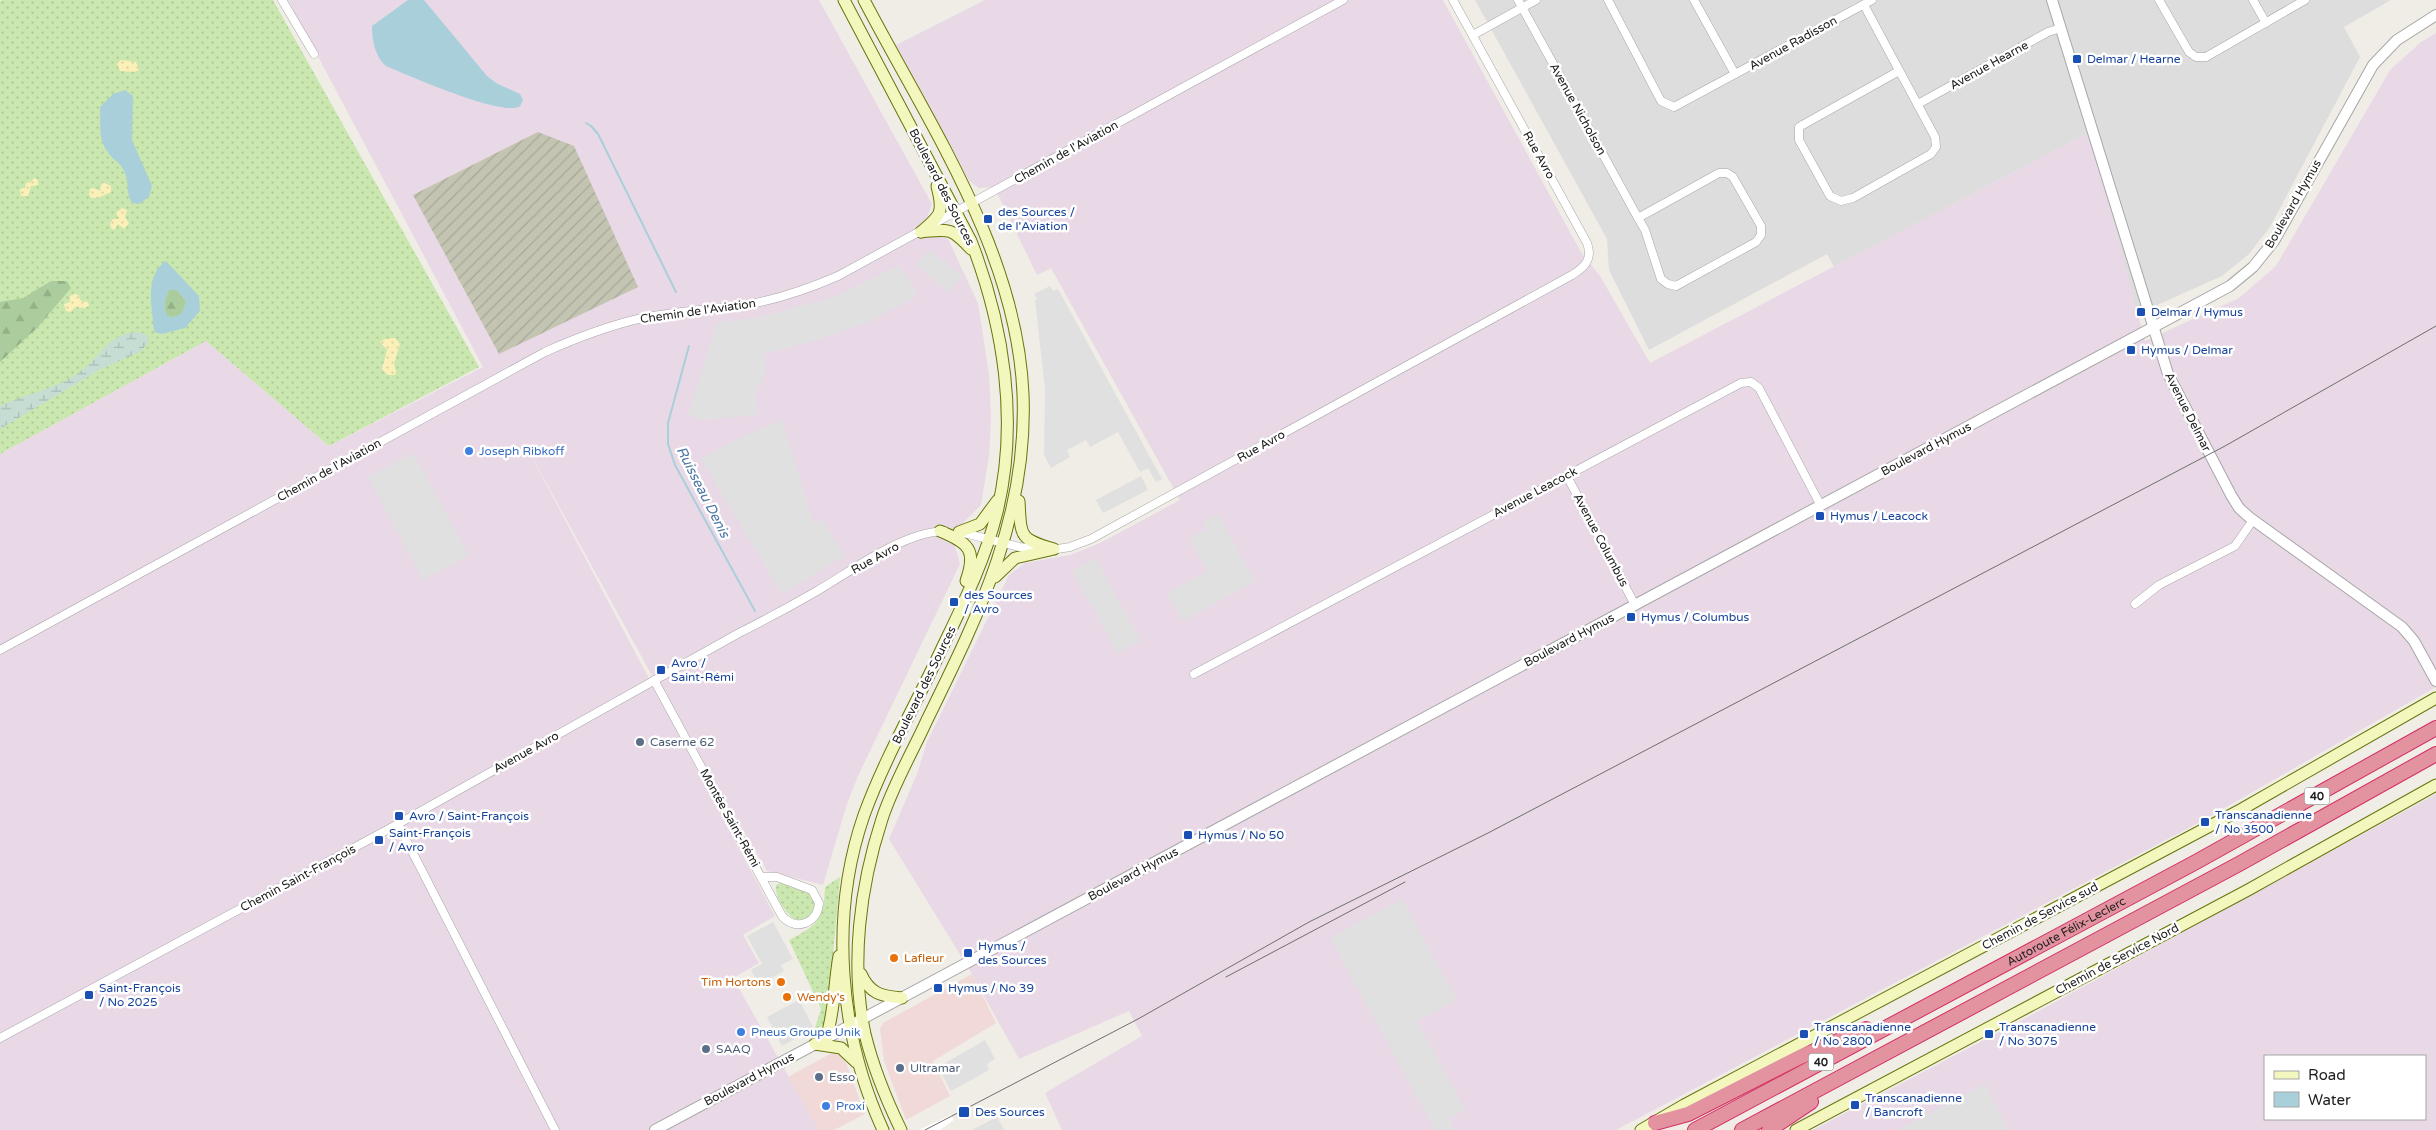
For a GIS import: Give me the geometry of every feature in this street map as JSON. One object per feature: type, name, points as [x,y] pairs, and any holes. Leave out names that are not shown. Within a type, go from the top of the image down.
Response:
[{"type":"highway","name":"Autoroute Félix-Leclerc","points":[[1694,1130],[2283,815],[2436,728]]},
{"type":"highway","name":"Autoroute Félix-Leclerc","points":[[1742,1130],[2239,864],[2436,754]]},
{"type":"highway","points":[[1655,1123],[1688,1114],[1800,1057],[1948,995]]},
{"type":"highway","points":[[1769,1130],[1881,1056]]},
{"type":"main road","name":"Boulevard des Sources","points":[[844,0],[957,213],[976,254],[993,310],[1004,367],[1006,443],[1000,495],[989,539],[973,581],[878,781],[864,816],[850,872],[844,932],[844,970],[850,1026],[858,1066],[883,1130]]},
{"type":"main road","name":"Boulevard des Sources","points":[[865,2],[972,205],[1006,293],[1018,346],[1024,416],[1018,485],[1004,544],[967,638],[892,794],[882,819],[870,860],[864,895],[859,970],[863,1019],[878,1076],[901,1130]]},
{"type":"main road","points":[[920,232],[937,219],[942,208],[932,166]]},
{"type":"main road","points":[[920,232],[952,230],[976,254]]},
{"type":"main road","points":[[1018,485],[1020,525],[1023,534],[1032,542],[1054,550]]},
{"type":"main road","points":[[958,532],[980,524],[1000,495]]},
{"type":"main road","points":[[940,531],[964,542],[971,558],[969,574],[949,633]]},
{"type":"main road","points":[[990,582],[1015,558],[1054,550]]},
{"type":"main road","name":"Chemin de Service sud","points":[[1641,1130],[1693,1100],[2246,806],[2436,698]]},
{"type":"main road","name":"Chemin de Service Nord","points":[[1796,1130],[2248,890],[2436,785]]},
{"type":"main road","points":[[826,1038],[832,1020],[835,978],[844,932]]},
{"type":"main road","points":[[859,970],[867,986],[873,992],[881,996],[902,998]]},
{"type":"main road","points":[[815,1044],[841,1048],[858,1066]]},
{"type":"street","points":[[282,0],[314,54]]},
{"type":"street","name":"Chemin de l'Aviation","points":[[0,650],[557,346],[600,330],[641,318],[742,305],[793,293],[847,272],[1343,0]]},
{"type":"street","name":"Rue Avro","points":[[654,680],[785,610],[899,544],[921,535],[940,531],[958,532],[1004,544],[1054,550],[1091,539],[1585,266],[1590,256],[1587,244],[1453,0]]},
{"type":"street","points":[[1473,35],[1520,4],[1536,0]]},
{"type":"street","points":[[1608,0],[1661,102],[1674,107],[1736,74]]},
{"type":"street","name":"Avenue Radisson","points":[[1694,0],[1736,74],[1872,0]]},
{"type":"street","name":"Avenue Delmar","points":[[2052,0],[2173,386],[2234,500],[2253,520],[2402,627],[2414,641],[2436,681]]},
{"type":"street","points":[[2159,0],[2189,52],[2196,57],[2206,57],[2305,0]]},
{"type":"street","points":[[2252,0],[2266,23]]},
{"type":"street","name":"Avenue Nicholson","points":[[1520,4],[1638,218],[1645,230],[1661,279],[1668,284],[1676,286],[1756,242],[1761,234],[1761,226],[1752,209],[1733,176],[1727,173],[1719,173],[1638,218]]},
{"type":"street","points":[[1864,5],[1935,137],[1936,147],[1931,154],[1853,198],[1841,201],[1830,196],[1799,140],[1800,127],[1899,71]]},
{"type":"street","name":"Boulevard Hymus","points":[[655,1130],[2230,286],[2259,261],[2278,234],[2369,70],[2397,40],[2436,14]]},
{"type":"street","name":"Avenue Hearne","points":[[1918,104],[2048,32],[2061,28]]},
{"type":"street","name":"Avenue Leacock","points":[[1194,674],[1741,383],[1751,382],[1759,388],[1821,506]]},
{"type":"street","name":"Avenue Columbus","points":[[1567,476],[1635,605]]},
{"type":"street","points":[[2135,604],[2159,585],[2235,546],[2253,520]]},
{"type":"street","name":"Avenue Avro","points":[[398,824],[654,680]]},
{"type":"street","name":"Montée Saint-Rémi","points":[[654,680],[762,877],[786,920],[803,924],[814,918],[819,903],[812,890],[777,877],[762,877]]},
{"type":"street","points":[[398,824],[555,1130]]},
{"type":"street","name":"Chemin Saint-François","points":[[0,1038],[398,824]]},
{"type":"shaded area","points":[[288,0],[819,0],[932,204],[924,228],[928,234],[948,239],[978,303],[989,374],[991,417],[989,456],[981,505],[954,532],[953,540],[960,564],[858,776],[847,804],[823,885],[767,871],[656,683],[521,437],[775,916],[743,935],[759,963],[733,978],[819,1130],[0,1130],[0,454],[206,341],[329,446],[483,367]]},
{"type":"shaded area","points":[[985,0],[1443,0],[1581,252],[1600,276],[1650,363],[2090,132],[2145,341],[2239,298],[2276,266],[2390,70],[2421,42],[2436,33],[2436,687],[2200,822],[1616,1130],[1062,1130],[1045,1093],[1142,1036],[1129,1011],[1019,1059],[969,969],[889,839],[917,774],[927,742],[1009,575],[1025,563],[1070,555],[1100,543],[1180,500],[1051,268],[1037,275],[994,187],[979,188],[969,181],[896,45]]},
{"type":"shaded area","points":[[1475,0],[2391,0],[2344,27],[2360,57],[2270,227],[2249,254],[2222,276],[2137,314],[2090,132],[1834,267],[1827,254],[1649,350],[1609,270],[1607,239]]},
{"type":"shaded area","points":[[538,132],[574,146],[638,287],[499,354],[413,195]]},
{"type":"shaded area","points":[[929,250],[963,276],[949,292],[916,266]]},
{"type":"shaded area","points":[[899,265],[918,295],[871,321],[817,340],[764,354],[766,372],[756,391],[757,415],[703,420],[688,415],[717,323],[760,317],[834,297]]},
{"type":"shaded area","points":[[1050,286],[1053,291],[1058,289],[1162,479],[1156,482],[1148,468],[1140,472],[1118,432],[1090,447],[1086,440],[1067,450],[1070,457],[1051,468],[1044,455],[1045,389],[1035,300],[1037,299],[1034,294]]},
{"type":"shaded area","points":[[782,420],[814,524],[823,520],[844,556],[782,594],[701,459],[731,442]]},
{"type":"shaded area","points":[[413,453],[469,555],[423,580],[368,477]]},
{"type":"shaded area","points":[[1141,476],[1148,490],[1103,513],[1096,500]]},
{"type":"shaded area","points":[[1218,514],[1255,581],[1183,621],[1167,593],[1207,571],[1189,539],[1207,529],[1203,522]]},
{"type":"shaded area","points":[[1095,558],[1141,641],[1118,653],[1072,571]]},
{"type":"shaded area","points":[[2436,794],[2436,1130],[1813,1130],[2024,1019]]},
{"type":"shaded area","points":[[1402,899],[1457,1000],[1417,1021],[1465,1109],[1449,1118],[1455,1130],[1435,1130],[1330,938]]},
{"type":"shaded area","points":[[773,922],[793,959],[781,965],[784,971],[759,985],[751,970],[762,964],[747,936]]},
{"type":"shaded area","points":[[972,974],[996,1023],[933,1061],[950,1096],[906,1120],[884,1061],[880,1029],[883,1023]]},
{"type":"shaded area","points":[[799,1000],[814,1029],[782,1046],[767,1017]]},
{"type":"shaded area","points":[[985,1040],[995,1059],[987,1064],[989,1070],[951,1091],[938,1067]]},
{"type":"shaded area","points":[[832,1053],[842,1056],[846,1063],[865,1114],[834,1130],[819,1130],[788,1077]]},
{"type":"shaded area","points":[[1985,1084],[2009,1130],[1898,1130]]},
{"type":"shaded area","points":[[997,1117],[1004,1130],[972,1130]]},
{"type":"green space","points":[[273,0],[479,367],[329,446],[206,341],[0,454],[0,1]]},
{"type":"green space","points":[[51,281],[67,281],[71,288],[38,327],[0,362],[0,302],[23,298]]},
{"type":"green space","points":[[169,290],[177,290],[186,301],[184,309],[178,316],[167,316],[165,300]]},
{"type":"green space","points":[[140,332],[148,336],[149,342],[140,352],[101,369],[0,429],[0,406],[52,387],[72,377],[89,364],[113,340],[120,336]]},
{"type":"green space","points":[[840,877],[828,1009],[824,1024],[813,1034],[821,1009],[789,940],[807,930],[818,920],[823,907],[825,887]]},
{"type":"green space","points":[[780,883],[795,887],[813,897],[815,903],[814,910],[810,918],[795,920],[788,913],[777,895],[776,885]]},
{"type":"sand","points":[[121,60],[136,62],[139,70],[134,72],[120,71],[117,64]]},
{"type":"sand","points":[[34,178],[38,180],[38,185],[31,186],[28,196],[21,196],[20,189],[25,188],[26,183],[31,182]]},
{"type":"sand","points":[[102,182],[111,186],[111,192],[98,198],[91,198],[89,194],[90,189],[93,188],[100,191]]},
{"type":"sand","points":[[122,208],[127,210],[125,217],[129,223],[124,229],[118,224],[114,230],[111,228],[110,223],[113,219],[119,219],[116,213]]},
{"type":"sand","points":[[78,295],[81,301],[88,302],[89,306],[85,308],[76,307],[70,312],[66,311],[64,304],[70,302],[70,296]]},
{"type":"sand","points":[[395,338],[400,344],[394,364],[396,372],[395,375],[388,375],[382,369],[387,350],[380,342],[385,339]]},
{"type":"water","points":[[408,0],[424,0],[487,76],[496,83],[520,94],[523,100],[520,106],[511,108],[477,101],[386,66],[379,58],[375,48],[372,26]]},
{"type":"water","points":[[125,90],[133,96],[132,140],[152,186],[149,197],[139,204],[132,203],[130,200],[124,170],[106,149],[100,132],[100,107],[113,94]]},
{"type":"water","points":[[166,261],[199,296],[200,311],[185,328],[162,334],[154,332],[151,304],[152,284],[154,275]],"holes":[[[169,290],[177,290],[186,301],[184,309],[178,316],[167,316],[165,309],[166,296]]]},
{"type":"pier","points":[[951,1115],[954,1120],[940,1130],[919,1130]]},
{"type":"waterway","name":"Ruisseau Denis","points":[[586,123],[598,134],[676,292]]},
{"type":"waterway","name":"Ruisseau Denis","points":[[689,346],[668,423],[668,444],[675,465],[755,611]]},
{"type":"tram line","points":[[925,1130],[1138,1019],[1309,922],[1488,833],[2225,446],[2436,326]]},
{"type":"tram line","points":[[1226,977],[1405,882]]},
{"type":"place","name":"Delmar / Hearne","points":[[2077,59]]},
{"type":"place","name":"des Sources / de l'Aviation","points":[[988,219]]},
{"type":"place","name":"Delmar / Hymus","points":[[2141,312]]},
{"type":"place","name":"Hymus / Delmar","points":[[2131,350]]},
{"type":"place","name":"Joseph Ribkoff","points":[[469,451]]},
{"type":"place","name":"Hymus / Leacock","points":[[1820,516]]},
{"type":"place","name":"des Sources / Avro","points":[[954,602]]},
{"type":"place","name":"Hymus / Columbus","points":[[1631,617]]},
{"type":"place","name":"Avro / Saint-Rémi","points":[[661,670]]},
{"type":"place","name":"Caserne 62","points":[[640,742]]},
{"type":"place","name":"Avro / Saint-François","points":[[399,816]]},
{"type":"place","name":"Transcanadienne / No 3500","points":[[2205,822]]},
{"type":"place","name":"Hymus / No 50","points":[[1188,835]]},
{"type":"place","name":"Saint-François / Avro","points":[[379,840]]},
{"type":"place","name":"Hymus / des Sources","points":[[968,953]]},
{"type":"place","name":"Lafleur","points":[[894,958]]},
{"type":"place","name":"Tim Hortons","points":[[781,982]]},
{"type":"place","name":"Hymus / No 39","points":[[938,988]]},
{"type":"place","name":"Saint-François / No 2025","points":[[89,995]]},
{"type":"place","name":"Wendy's","points":[[787,997]]},
{"type":"place","name":"Pneus Groupe Unik","points":[[741,1032]]},
{"type":"place","name":"Transcanadienne / No 2800","points":[[1804,1034]]},
{"type":"place","name":"Transcanadienne / No 3075","points":[[1989,1034]]},
{"type":"place","name":"SAAQ","points":[[706,1049]]},
{"type":"place","name":"Ultramar","points":[[900,1068]]},
{"type":"place","name":"Esso","points":[[819,1077]]},
{"type":"place","name":"Transcanadienne / Bancroft","points":[[1855,1105]]},
{"type":"place","name":"Proxi","points":[[826,1106]]},
{"type":"place","name":"Des Sources","points":[[964,1112]]}]
